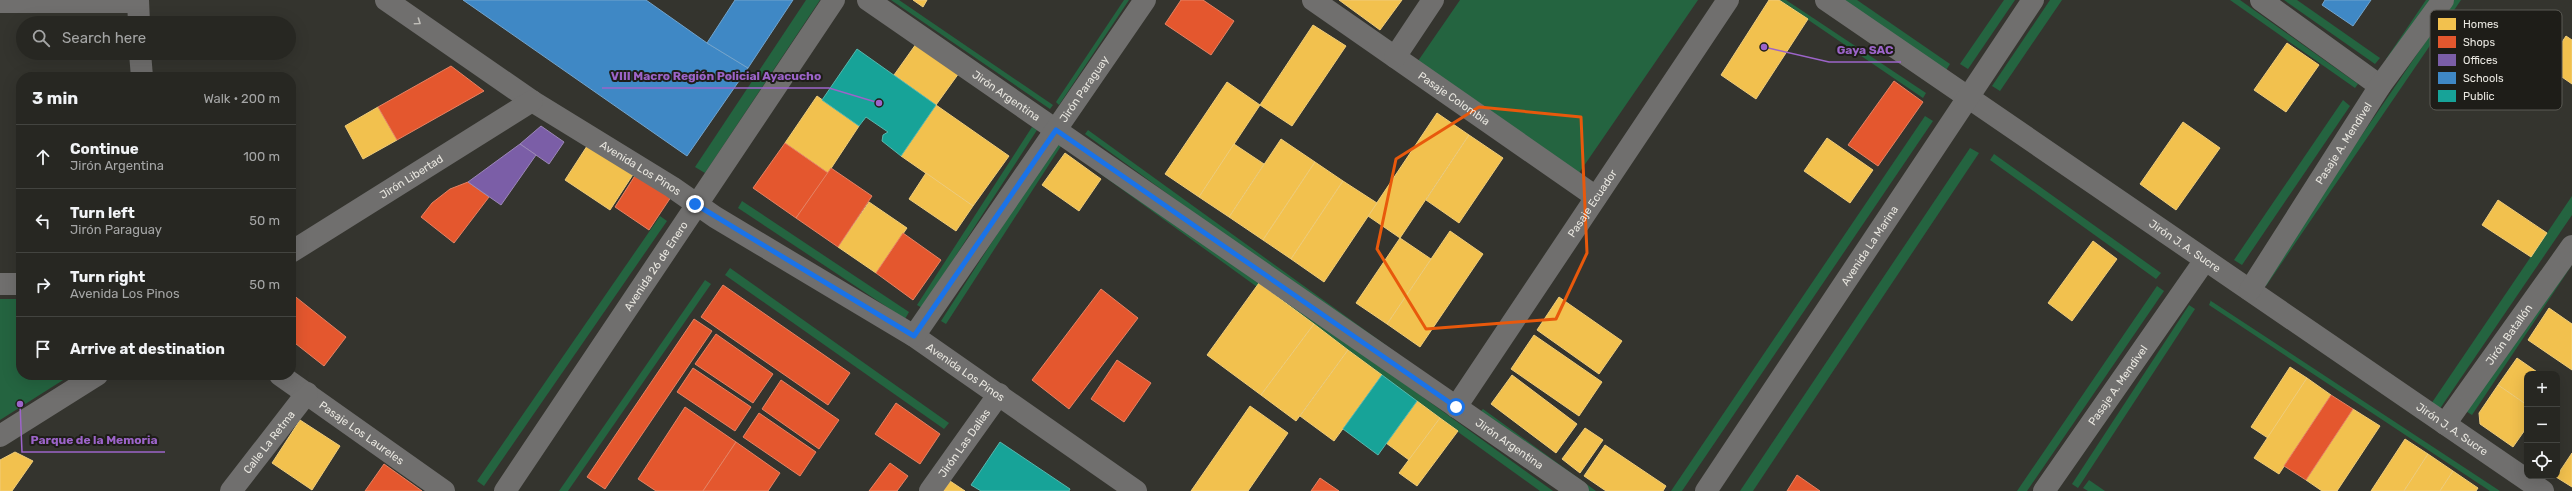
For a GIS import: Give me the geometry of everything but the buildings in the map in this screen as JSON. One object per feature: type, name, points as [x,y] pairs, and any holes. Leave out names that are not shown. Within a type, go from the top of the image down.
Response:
[{"type":"street","name":"Avenida Los Pinos","points":[[386,0],[532,101],[695,204],[914,336],[1136,491]]},
{"type":"street","name":"Avenida 26 de Enero","points":[[505,491],[695,204],[718,174],[834,0]]},
{"type":"street","name":"Jirón Argentina","points":[[868,0],[1578,491]]},
{"type":"street","name":"Jirón Paraguay","points":[[914,336],[1145,0]]},
{"type":"street","name":"Pasaje Colombia","points":[[1313,0],[1596,197]]},
{"type":"street","points":[[1395,57],[1433,0]]},
{"type":"street","name":"Pasaje Ecuador","points":[[1456,407],[1728,0]]},
{"type":"street","name":"Jirón J. A. Sucre","points":[[1826,0],[2543,491]]},
{"type":"street","name":"Avenida La Marina","points":[[1706,491],[2033,0]]},
{"type":"street","points":[[2261,0],[2380,86]]},
{"type":"street","name":"Pasaje A. Mendivel","points":[[2436,10],[2443,0]]},
{"type":"street","points":[[0,2],[138,1],[139,16]]},
{"type":"street","name":"Pasaje A. Mendivel","points":[[2250,290],[2380,86],[2430,18]]},
{"type":"street","points":[[141,60],[142,72]]},
{"type":"street","name":"Jirón Libertad","points":[[296,249],[532,101]]},
{"type":"street","name":"Jirón Batallón","points":[[2446,424],[2572,246]]},
{"type":"street","name":"Pasaje A. Mendivel","points":[[2053,488],[2205,260]]},
{"type":"street","points":[[0,284],[16,284]]},
{"type":"street","points":[[0,436],[89,380]]},
{"type":"street","name":"Pasaje Los Laureles","points":[[288,380],[444,491]]},
{"type":"street","name":"Calle La Retma","points":[[231,491],[307,393]]},
{"type":"street","name":"Jirón Las Dalias","points":[[930,491],[999,394]]},
{"type":"highlighted area","points":[[1479,107],[1581,117],[1587,253],[1556,319],[1426,329],[1377,249],[1396,159]]},
{"type":"green space","points":[[806,0],[820,0],[705,173],[695,167]]},
{"type":"green space","points":[[891,0],[899,0],[1053,105],[1050,109]]},
{"type":"green space","points":[[1124,0],[1129,0],[1059,105],[1056,102]]},
{"type":"green space","points":[[1460,0],[1698,0],[1579,173],[1418,61]]},
{"type":"green space","points":[[1779,0],[1786,0],[1926,93],[1923,98]]},
{"type":"green space","points":[[1833,0],[1857,0],[1950,64],[1943,75]]},
{"type":"green space","points":[[2004,0],[2015,0],[1968,69],[1960,64]]},
{"type":"green space","points":[[2050,0],[2062,0],[2000,91],[1992,86]]},
{"type":"green space","points":[[2230,0],[2240,0],[2358,84],[2355,88]]},
{"type":"green space","points":[[2284,0],[2297,0],[2380,58],[2375,64]]},
{"type":"green space","points":[[2426,0],[2435,0],[2392,63],[2386,59]]},
{"type":"green space","points":[[2454,0],[2461,0],[2454,10],[2447,10]]},
{"type":"green space","points":[[2430,35],[2430,45],[2266,286],[2261,283]]},
{"type":"green space","points":[[2343,100],[2350,106],[2242,265],[2234,260]]},
{"type":"green space","points":[[1925,116],[1933,121],[1682,491],[1671,491]]},
{"type":"green space","points":[[1032,127],[1037,130],[922,308],[917,305]]},
{"type":"green space","points":[[1088,130],[1441,385],[1437,389],[1085,134]]},
{"type":"green space","points":[[1056,143],[1061,146],[946,324],[941,321]]},
{"type":"green space","points":[[1071,143],[1553,491],[1540,491],[1066,149]]},
{"type":"green space","points":[[1970,148],[1979,153],[1753,491],[1740,491]]},
{"type":"green space","points":[[1994,154],[2161,273],[2156,279],[1990,160]]},
{"type":"green space","points":[[2572,196],[2572,215],[2439,410],[2431,404]]},
{"type":"green space","points":[[742,201],[909,312],[905,319],[738,208]]},
{"type":"green space","points":[[660,216],[667,221],[484,486],[477,481]]},
{"type":"green space","points":[[2572,265],[2472,415],[2464,410]]},
{"type":"green space","points":[[730,268],[949,423],[944,429],[725,275]]},
{"type":"green space","points":[[705,280],[711,284],[568,491],[559,491]]},
{"type":"green space","points":[[2157,286],[2164,291],[2027,491],[2017,491]]},
{"type":"green space","points":[[0,299],[16,299],[16,380],[63,380],[0,420]]},
{"type":"green space","points":[[2211,300],[2500,491],[2490,491],[2209,305]]},
{"type":"green space","points":[[2189,305],[2195,309],[2078,488],[2072,484]]},
{"type":"green space","points":[[1483,409],[1596,491],[1585,491],[1478,414]]},
{"type":"green space","points":[[2089,480],[2105,491],[2088,491],[2083,488]]},
{"type":"place","name":"Gaya SAC","points":[[1764,47]]},
{"type":"place","name":"VIII Macro Región Policial Ayacucho","points":[[879,103]]},
{"type":"place","name":"Parque de la Memoria","points":[[20,404]]},
{"type":"route","points":[[695,204],[914,336],[1056,130],[1456,407]]}]
